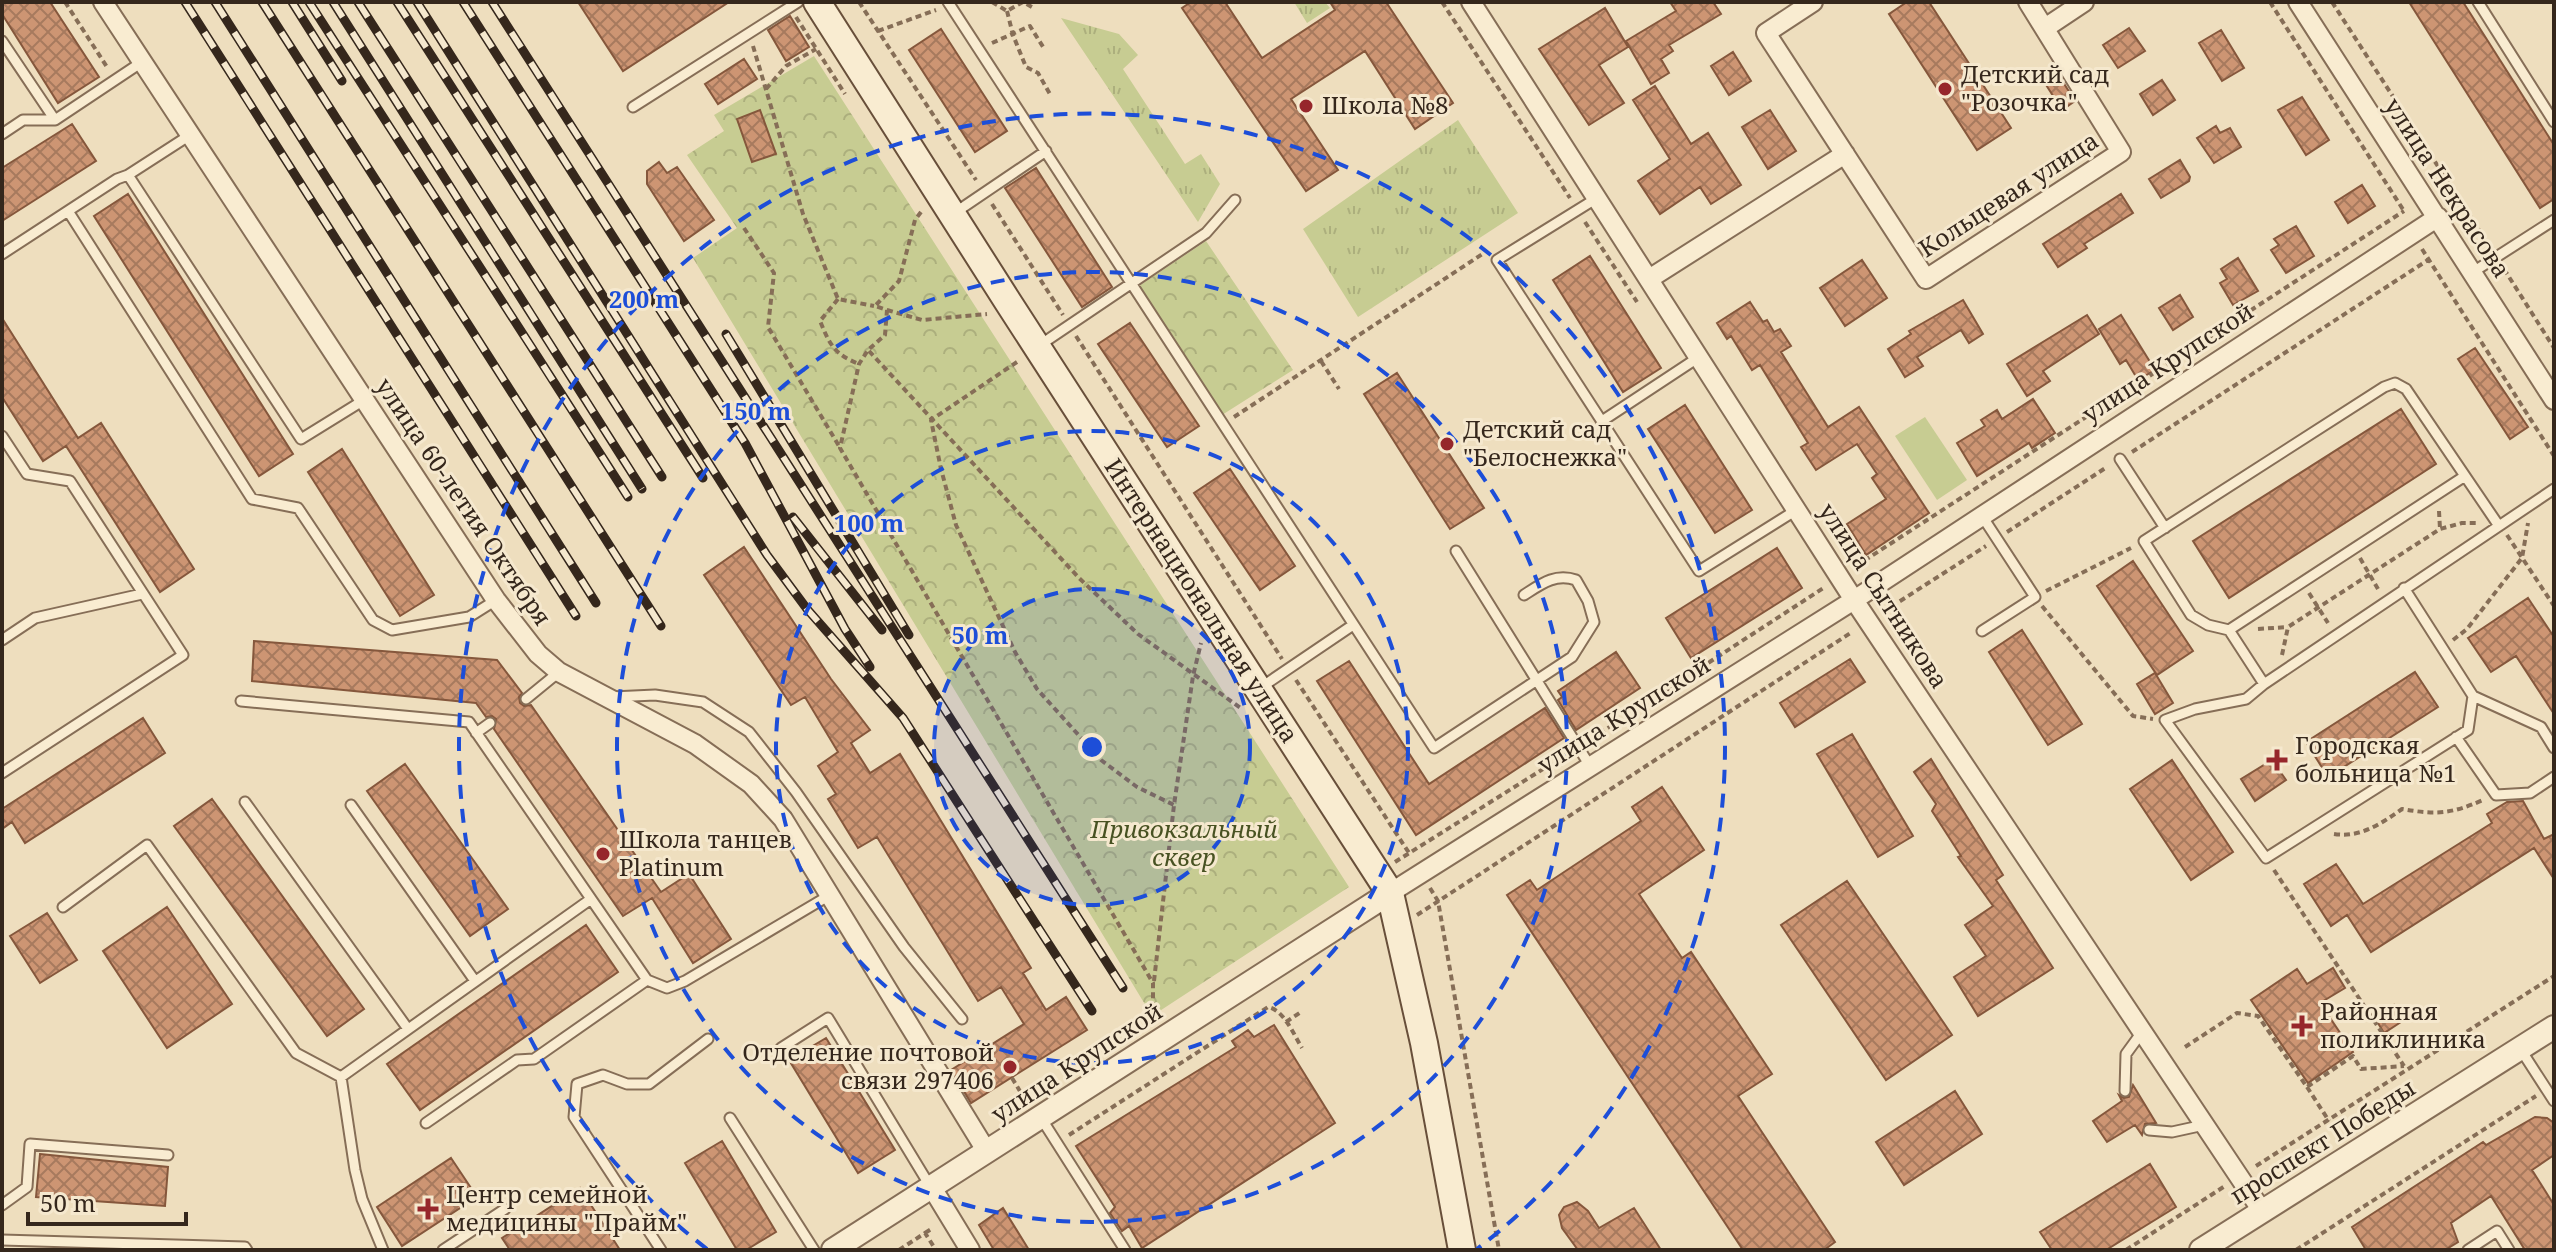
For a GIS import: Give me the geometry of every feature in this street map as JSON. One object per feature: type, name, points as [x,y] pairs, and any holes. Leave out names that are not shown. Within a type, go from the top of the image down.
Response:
[{"type":"main road","name":"Интернациональная улица","points":[[817,2],[952,214],[1027,354],[1258,689],[1384,884],[1398,928],[1424,1043],[1462,1250]]},
{"type":"street","name":"улица 60-летия Октября","points":[[103,2],[496,600],[538,654],[559,672],[695,744],[751,784],[783,819],[987,1152]]},
{"type":"street","name":"улица Сытникова","points":[[1471,2],[1854,600],[2262,1211]]},
{"type":"street","name":"Кольцевая улица","points":[[1813,2],[1766,33],[1926,279],[2121,152],[2028,2]]},
{"type":"street","points":[[2045,28],[2084,2]]},
{"type":"street","name":"улица Некрасова","points":[[2298,2],[2554,400]]},
{"type":"street","points":[[1649,279],[1845,154]]},
{"type":"street","name":"улица Крупской","points":[[833,1250],[987,1152],[1034,1110],[1384,884],[1590,766],[1854,600],[2438,217]]},
{"type":"street","name":"проспект Победы","points":[[2201,1250],[2554,1027]]},
{"type":"street","points":[[931,1186],[970,1250]]},
{"type":"lane","points":[[633,107],[798,2]]},
{"type":"lane","points":[[2478,2],[2554,122]]},
{"type":"lane","points":[[949,4],[1434,748],[1572,657],[1594,622],[1588,601],[1576,580],[1565,577],[1547,580],[1524,595]]},
{"type":"lane","points":[[2,41],[55,120]]},
{"type":"lane","points":[[2,134],[23,120],[55,120],[142,62]]},
{"type":"lane","points":[[2,254],[190,135]]},
{"type":"lane","points":[[952,214],[1046,151]]},
{"type":"lane","points":[[128,175],[301,439],[364,400]]},
{"type":"lane","points":[[1597,198],[1497,260],[1699,571],[1798,509]]},
{"type":"lane","points":[[1027,354],[1206,233],[1235,200]]},
{"type":"lane","points":[[68,211],[252,499],[298,508],[373,620],[392,630],[469,617],[496,600]]},
{"type":"lane","points":[[2473,272],[2554,220]]},
{"type":"lane","points":[[1602,421],[1699,357]]},
{"type":"lane","points":[[2264,684],[2229,630],[2208,625],[2191,615],[2144,541],[2384,387],[2395,383],[2406,389],[2499,525]]},
{"type":"lane","points":[[2,436],[27,474],[70,481],[183,655],[2,773]]},
{"type":"lane","points":[[2120,459],[2165,528]]},
{"type":"lane","points":[[2229,630],[2465,476]]},
{"type":"lane","points":[[2473,696],[2468,730],[2266,858],[2165,720],[2195,709],[2246,699],[2404,588],[2554,489]]},
{"type":"lane","points":[[1982,516],[2035,597],[1982,631]]},
{"type":"lane","points":[[1456,551],[1590,766]]},
{"type":"lane","points":[[2404,588],[2473,696],[2541,727],[2554,748]]},
{"type":"lane","points":[[2,640],[35,618],[142,594]]},
{"type":"lane","points":[[1258,689],[1353,625]]},
{"type":"lane","points":[[526,699],[559,672]]},
{"type":"lane","points":[[603,697],[655,695],[703,702],[749,732],[796,792],[904,947],[962,1019]]},
{"type":"lane","points":[[241,701],[469,722],[647,980],[667,988],[685,981],[830,895]]},
{"type":"lane","points":[[476,733],[490,723]]},
{"type":"lane","points":[[2456,737],[2496,795],[2530,793],[2554,777]]},
{"type":"lane","points":[[245,802],[408,1029]]},
{"type":"lane","points":[[351,805],[475,981]]},
{"type":"lane","points":[[63,907],[147,845],[296,1053],[341,1077]]},
{"type":"lane","points":[[341,1077],[591,899]]},
{"type":"lane","points":[[426,1123],[517,1060],[534,1059],[647,980]]},
{"type":"lane","points":[[781,1048],[828,1018],[931,1186]]},
{"type":"lane","points":[[2125,1091],[2126,1054],[2142,1032]]},
{"type":"lane","points":[[661,1250],[574,1117],[577,1084],[603,1075],[627,1084],[649,1084],[708,1039]]},
{"type":"lane","points":[[2520,1050],[2554,1101]]},
{"type":"lane","points":[[341,1077],[362,1199],[383,1250]]},
{"type":"lane","points":[[1034,1110],[1125,1250]]},
{"type":"lane","points":[[730,1118],[814,1250]]},
{"type":"lane","points":[[2149,1130],[2172,1132],[2204,1125]]},
{"type":"lane","points":[[2,1205],[27,1187],[30,1144],[168,1155]]},
{"type":"lane","points":[[443,1250],[505,1209]]},
{"type":"lane","points":[[2468,1250],[2497,1231],[2509,1250]]},
{"type":"lane","points":[[2,1240],[245,1247],[247,1250]]},
{"type":"path","points":[[65,2],[116,80]]},
{"type":"path","points":[[992,2],[1007,11],[1026,67],[1038,73],[1051,96]]},
{"type":"path","points":[[1007,11],[1023,2],[1032,7]]},
{"type":"path","points":[[1442,2],[1569,197]]},
{"type":"path","points":[[2332,2],[2554,348]]},
{"type":"path","points":[[878,31],[949,4]]},
{"type":"path","points":[[978,48],[1030,26],[1045,50]]},
{"type":"path","points":[[750,32],[803,214],[838,299]]},
{"type":"path","points":[[765,90],[786,66],[816,49]]},
{"type":"path","points":[[1384,884],[1409,852],[1427,844],[1578,747],[2404,211]]},
{"type":"path","points":[[875,306],[899,281],[915,220],[921,212]]},
{"type":"path","points":[[744,228],[774,273],[768,327],[1153,983]]},
{"type":"path","points":[[1223,424],[1491,249]]},
{"type":"path","points":[[1398,928],[2428,260]]},
{"type":"path","points":[[838,299],[922,320],[987,314]]},
{"type":"path","points":[[838,299],[820,321],[830,344],[841,357],[859,364]]},
{"type":"path","points":[[840,448],[859,364],[868,350],[885,335],[887,310]]},
{"type":"path","points":[[868,350],[1079,578],[1138,634],[1247,713]]},
{"type":"path","points":[[931,420],[1027,354]]},
{"type":"path","points":[[1320,361],[1339,389]]},
{"type":"path","points":[[931,420],[956,525],[1015,652],[1037,689],[1101,760],[1137,787],[1174,805]]},
{"type":"path","points":[[2442,648],[2467,629],[2522,558],[2530,505]]},
{"type":"path","points":[[2280,673],[2288,627],[2440,529],[2462,523],[2499,525],[2554,606]]},
{"type":"path","points":[[2144,541],[2035,597],[2133,716],[2165,720]]},
{"type":"path","points":[[2354,549],[2386,601]]},
{"type":"path","points":[[2303,582],[2336,635]]},
{"type":"path","points":[[1153,1022],[1153,983],[1174,805],[1193,676],[1201,643]]},
{"type":"path","points":[[2308,831],[2345,836],[2377,827],[2402,809],[2431,814],[2456,812],[2496,795]]},
{"type":"path","points":[[2266,858],[2406,1068]]},
{"type":"path","points":[[2126,1250],[2554,976]]},
{"type":"path","points":[[1057,1142],[1262,1010],[1273,1008],[1302,1048]]},
{"type":"path","points":[[1286,1023],[1301,1012]]},
{"type":"path","points":[[2185,1047],[2237,1013],[2258,1016],[2329,1121]]},
{"type":"path","points":[[2307,1087],[2353,1056],[2361,1069],[2406,1068]]},
{"type":"path","points":[[1012,1078],[1034,1110]]},
{"type":"path","points":[[2296,1250],[2547,1089]]},
{"type":"path","points":[[899,1250],[949,1217]]},
{"type":"path","points":[[925,1233],[936,1250]]},
{"type":"green space","points":[[1294,2],[1325,2],[1330,8],[1307,23]]},
{"type":"green space","points":[[1061,18],[1119,34],[1138,55],[1123,69],[1185,164],[1201,154],[1220,184],[1198,222]]},
{"type":"green space","name":"Привокзальный сквер","points":[[814,56],[1349,887],[1152,1016],[693,258],[737,228],[687,155],[724,131],[714,115]]},
{"type":"green space","points":[[1458,120],[1518,213],[1358,317],[1303,229]]},
{"type":"green space","points":[[1206,241],[1293,370],[1222,415],[1139,286]]},
{"type":"green space","points":[[1925,417],[1967,480],[1937,500],[1895,436]]},
{"type":"building","points":[[2,2],[50,2],[99,77],[58,103],[2,14]]},
{"type":"building","points":[[578,2],[729,2],[623,71]]},
{"type":"building","points":[[1191,2],[1225,2],[1262,58],[1335,10],[1330,2],[1386,2],[1453,103],[1415,129],[1365,51],[1291,99],[1338,170],[1306,191],[1182,8]]},
{"type":"building","points":[[1670,2],[1713,2],[1721,14],[1669,45],[1673,51],[1661,59],[1669,73],[1651,84],[1626,41],[1676,11]]},
{"type":"building","points":[[1907,2],[1929,2],[2011,128],[1977,150],[1889,14]]},
{"type":"building","points":[[2409,2],[2463,2],[2554,145],[2554,199],[2540,208]]},
{"type":"building","points":[[1605,8],[1628,47],[1599,65],[1624,103],[1589,125],[1539,49]]},
{"type":"building","points":[[790,16],[809,47],[786,61],[768,30]]},
{"type":"building","points":[[2129,28],[2145,51],[2118,68],[2103,45]]},
{"type":"building","points":[[941,29],[1007,131],[975,152],[909,50]]},
{"type":"building","points":[[2221,30],[2244,68],[2222,81],[2199,43]]},
{"type":"building","points":[[1733,52],[1751,81],[1729,95],[1711,66]]},
{"type":"building","points":[[744,59],[757,79],[718,104],[705,84]]},
{"type":"building","points":[[2056,71],[2075,101],[2062,110],[2043,80]]},
{"type":"building","points":[[2162,80],[2175,100],[2153,115],[2140,94]]},
{"type":"building","points":[[1655,86],[1691,144],[1708,133],[1741,185],[1711,204],[1700,187],[1660,214],[1638,181],[1670,159],[1633,100]]},
{"type":"building","points":[[2302,97],[2329,140],[2306,155],[2278,110]]},
{"type":"building","points":[[760,110],[776,154],[752,162],[737,119]]},
{"type":"building","points":[[1770,110],[1796,151],[1768,169],[1742,127]]},
{"type":"building","points":[[72,124],[96,161],[2,221],[2,168]]},
{"type":"building","points":[[2216,126],[2220,133],[2230,128],[2241,147],[2214,163],[2197,138]]},
{"type":"building","points":[[2180,160],[2190,177],[2189,181],[2161,198],[2149,179]]},
{"type":"building","points":[[659,162],[667,173],[677,167],[714,220],[684,241],[647,184],[647,171]]},
{"type":"building","points":[[1036,168],[1112,287],[1082,307],[1005,188]]},
{"type":"building","points":[[2362,185],[2375,206],[2348,223],[2335,202]]},
{"type":"building","points":[[128,194],[293,454],[259,476],[94,216]]},
{"type":"building","points":[[2121,194],[2133,213],[2084,244],[2087,248],[2058,267],[2043,244]]},
{"type":"building","points":[[2296,226],[2314,256],[2286,273],[2271,250],[2279,245],[2274,239]]},
{"type":"building","points":[[1590,256],[1661,368],[1623,392],[1553,280]]},
{"type":"building","points":[[2238,258],[2258,291],[2233,305],[2220,283],[2227,279],[2221,269]]},
{"type":"building","points":[[1862,260],[1887,298],[1845,326],[1820,288]]},
{"type":"building","points":[[2180,295],[2193,317],[2173,330],[2159,308]]},
{"type":"building","points":[[1963,300],[1983,334],[1969,343],[1961,330],[1917,357],[1923,366],[1905,377],[1888,349],[1911,334],[1909,331]]},
{"type":"building","points":[[1750,302],[1763,322],[1767,320],[1774,332],[1780,329],[1791,346],[1781,352],[1828,427],[1859,407],[1929,513],[1866,555],[1847,524],[1886,499],[1872,478],[1877,474],[1857,444],[1816,470],[1801,447],[1808,443],[1760,365],[1752,370],[1731,336],[1727,339],[1717,323]]},
{"type":"building","points":[[2087,315],[2099,334],[2043,371],[2050,381],[2027,396],[2007,364]]},
{"type":"building","points":[[2121,315],[2155,370],[2138,380],[2126,360],[2120,364],[2099,329]]},
{"type":"building","points":[[2,318],[78,438],[101,423],[194,569],[160,592],[66,446],[43,461],[2,397]]},
{"type":"building","points":[[1130,323],[1199,426],[1167,447],[1098,344]]},
{"type":"building","points":[[2475,348],[2528,427],[2510,439],[2458,359]]},
{"type":"building","points":[[1397,373],[1484,508],[1450,529],[1364,394]]},
{"type":"building","points":[[2033,399],[2055,433],[2032,448],[2029,443],[1977,476],[1957,443],[1985,426],[1981,420],[1997,410],[2002,419]]},
{"type":"building","points":[[1685,405],[1752,510],[1715,533],[1648,429]]},
{"type":"building","points":[[2401,409],[2436,464],[2229,598],[2193,541]]},
{"type":"building","points":[[342,449],[434,595],[400,616],[308,472]]},
{"type":"building","points":[[1230,469],[1295,566],[1260,590],[1194,493]]},
{"type":"building","points":[[744,547],[831,679],[870,730],[851,743],[870,773],[900,754],[1031,968],[1023,973],[1046,1010],[1066,997],[1087,1030],[971,1103],[951,1070],[1024,1024],[1001,987],[978,1001],[877,837],[858,848],[828,799],[836,794],[818,766],[838,752],[805,697],[791,705],[704,575]]},
{"type":"building","points":[[1777,548],[1802,588],[1691,658],[1666,618]]},
{"type":"building","points":[[2133,561],[2193,651],[2157,675],[2097,586]]},
{"type":"building","points":[[2528,598],[2554,637],[2554,714],[2516,656],[2491,672],[2468,638]]},
{"type":"building","points":[[2022,630],[2082,724],[2048,745],[1989,652]]},
{"type":"building","points":[[254,641],[497,660],[522,693],[520,703],[531,705],[661,892],[689,874],[731,939],[693,963],[652,898],[623,916],[494,729],[496,719],[486,717],[476,703],[252,681]]},
{"type":"building","points":[[1616,652],[1640,688],[1576,730],[1558,700],[1562,697],[1558,691]]},
{"type":"building","points":[[1850,659],[1865,682],[1795,727],[1780,703]]},
{"type":"building","points":[[1349,661],[1429,784],[1545,708],[1564,738],[1416,835],[1317,681]]},
{"type":"building","points":[[2415,672],[2438,707],[2328,777],[2306,742]]},
{"type":"building","points":[[2155,673],[2173,703],[2155,714],[2137,684]]},
{"type":"building","points":[[143,718],[165,753],[25,843],[12,822],[2,829],[2,809]]},
{"type":"building","points":[[1852,734],[1913,836],[1878,857],[1817,754]]},
{"type":"building","points":[[1931,759],[2003,875],[1996,880],[2053,968],[1978,1016],[1954,977],[1986,956],[1965,925],[1993,906],[1958,857],[1961,856],[1932,811],[1936,804],[1914,772]]},
{"type":"building","points":[[2172,760],[2233,852],[2191,880],[2130,789]]},
{"type":"building","points":[[2272,760],[2286,780],[2255,801],[2241,779]]},
{"type":"building","points":[[405,764],[508,909],[470,936],[367,791]]},
{"type":"building","points":[[1662,787],[1704,850],[1639,894],[1682,958],[1691,952],[1772,1074],[1738,1096],[1835,1242],[1824,1250],[1743,1250],[1507,895],[1530,880],[1537,890],[1641,821],[1632,807]]},
{"type":"building","points":[[212,799],[364,1009],[327,1036],[174,826]]},
{"type":"building","points":[[2523,801],[2544,839],[2554,834],[2554,879],[2534,848],[2371,952],[2347,915],[2331,926],[2304,884],[2336,864],[2363,904],[2492,823],[2487,814],[2507,802]]},
{"type":"building","points":[[1847,881],[1952,1035],[1886,1080],[1781,925]]},
{"type":"building","points":[[167,907],[232,1004],[167,1048],[103,951]]},
{"type":"building","points":[[47,913],[77,960],[40,983],[10,936]]},
{"type":"building","points":[[586,925],[618,972],[420,1110],[387,1064]]},
{"type":"building","name":"Районная поликлиника","points":[[2333,968],[2345,988],[2320,1003],[2353,1052],[2308,1083],[2251,1000],[2297,969],[2307,984]]},
{"type":"building","points":[[2394,1005],[2404,1020],[2384,1033],[2375,1018]]},
{"type":"building","points":[[1274,1025],[1335,1123],[1142,1248],[1129,1226],[1122,1231],[1110,1213],[1115,1207],[1076,1146],[1236,1047],[1232,1041],[1248,1030],[1254,1037]]},
{"type":"building","points":[[826,1038],[895,1150],[858,1173],[789,1060]]},
{"type":"building","points":[[2133,1085],[2156,1123],[2145,1124],[2142,1135],[2135,1125],[2107,1142],[2093,1121],[2122,1101],[2119,1095],[2129,1097]]},
{"type":"building","points":[[1955,1091],[1982,1134],[1904,1185],[1876,1142]]},
{"type":"building","points":[[2535,1117],[2547,1118],[2554,1123],[2554,1155],[2532,1170],[2554,1205],[2554,1250],[2525,1250],[2491,1196],[2451,1223],[2458,1242],[2445,1250],[2366,1250],[2352,1227],[2483,1142],[2486,1145]]},
{"type":"building","points":[[722,1141],[776,1232],[746,1250],[737,1250],[685,1163]]},
{"type":"building","points":[[40,1154],[168,1167],[165,1206],[36,1197]]},
{"type":"building","points":[[451,1158],[477,1197],[402,1246],[377,1207]]},
{"type":"building","points":[[2150,1164],[2176,1207],[2106,1250],[2052,1250],[2040,1232]]},
{"type":"building","points":[[580,1188],[620,1250],[510,1250],[502,1238]]},
{"type":"building","points":[[1577,1202],[1588,1211],[1599,1228],[1634,1208],[1661,1250],[1578,1250],[1562,1228],[1559,1215],[1564,1207]]},
{"type":"building","points":[[1003,1208],[1029,1250],[994,1250],[979,1225]]},
{"type":"railway","points":[[185,2],[576,616]]},
{"type":"railway","points":[[215,2],[596,603]]},
{"type":"railway","points":[[262,2],[661,626]]},
{"type":"railway","points":[[292,2],[342,81]]},
{"type":"railway","points":[[309,2],[628,497]]},
{"type":"railway","points":[[333,2],[642,489]]},
{"type":"railway","points":[[358,2],[662,477]]},
{"type":"railway","points":[[397,2],[703,478]]},
{"type":"railway","points":[[417,2],[767,555],[807,609],[903,718],[1092,1011]]},
{"type":"railway","points":[[463,2],[745,443],[845,629],[870,667]]},
{"type":"railway","points":[[492,2],[1123,988]]},
{"type":"railway","points":[[726,334],[909,635]]},
{"type":"railway","points":[[793,517],[882,630]]},
{"type":"place","name":"Детский сад \"Розочка\"","points":[[1945,89]]},
{"type":"place","name":"Школа №8","points":[[1306,106]]},
{"type":"place","name":"Детский сад \"Белоснежка\"","points":[[1447,444]]},
{"type":"place","name":"Городская больница №1","points":[[2277,760]]},
{"type":"place","name":"Школа танцев Platinum","points":[[603,854]]},
{"type":"place","name":"Районная поликлиника","points":[[2302,1026]]},
{"type":"place","name":"Отделение почтовой связи 297406","points":[[1010,1067]]},
{"type":"place","name":"Центр семейной медицины \"Прайм\"","points":[[428,1209]]}]
